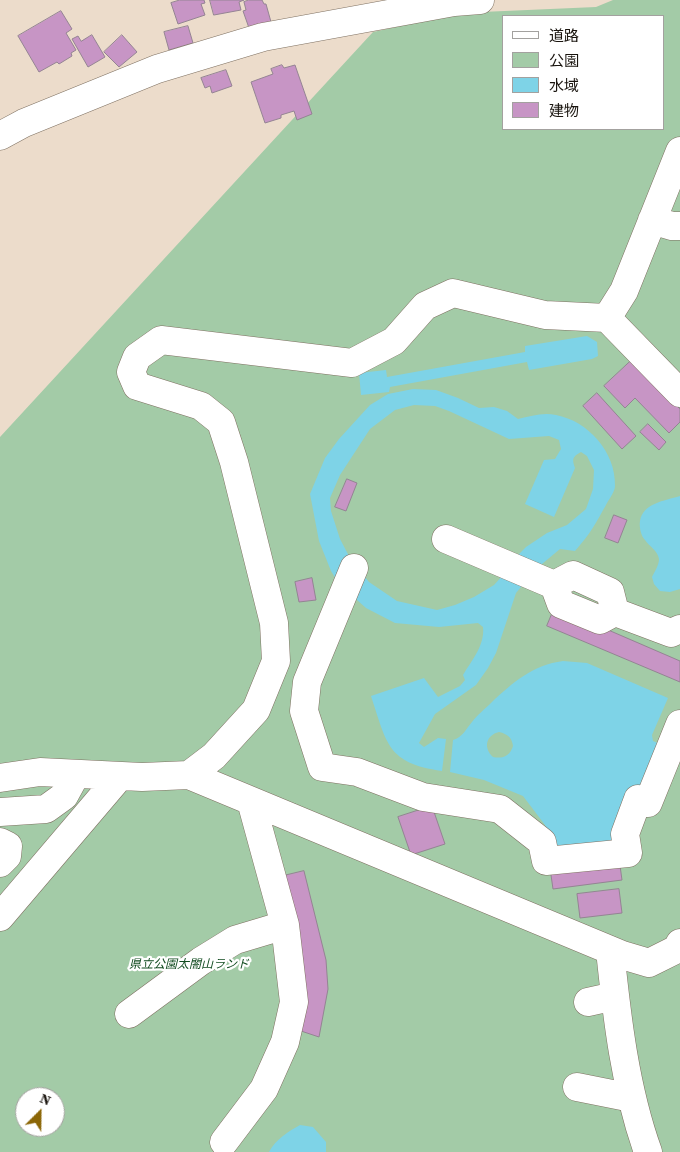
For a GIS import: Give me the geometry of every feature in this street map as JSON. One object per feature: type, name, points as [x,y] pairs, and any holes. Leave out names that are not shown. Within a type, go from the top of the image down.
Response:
[{"type":"street","points":[[0,136],[24,123],[157,69],[263,37],[454,2],[480,0]]},
{"type":"street","points":[[610,314],[624,291],[680,151]]},
{"type":"street","points":[[652,220],[672,226],[680,226]]},
{"type":"street","points":[[189,775],[214,756],[256,710],[276,661],[274,623],[234,462],[221,422],[201,406],[137,386],[131,372],[137,357],[161,340],[352,362],[394,341],[425,306],[453,293],[545,315],[610,314],[680,368]]},
{"type":"street","points":[[610,314],[680,393]]},
{"type":"street","points":[[446,539],[554,585],[561,604],[600,620],[615,612],[677,637]]},
{"type":"street","points":[[354,568],[307,682],[304,711],[322,768],[357,772],[423,797],[500,809],[542,842],[546,861],[628,853],[624,834],[638,799],[648,803],[680,724]]},
{"type":"street","points":[[0,778],[40,772],[142,777],[189,775],[622,956],[649,962],[677,949],[680,943]]},
{"type":"street","points":[[0,812],[46,809],[64,796],[76,774]]},
{"type":"street","points":[[0,917],[120,776]]},
{"type":"street","points":[[224,1142],[264,1089],[285,1042],[294,1002],[285,925],[252,801]]},
{"type":"street","points":[[0,842],[8,846],[8,856],[0,863]]},
{"type":"street","points":[[129,1014],[201,961],[235,940],[285,925]]},
{"type":"street","points":[[610,950],[615,996],[632,1098],[645,1142],[668,1152]]},
{"type":"street","points":[[588,1002],[615,996]]},
{"type":"street","points":[[577,1087],[632,1098]]},
{"type":"green space","name":"県立公園太閤山ランド","points":[[613,0],[680,0],[680,1152],[0,1152],[0,437],[373,32],[459,13],[596,7]]},
{"type":"water","points":[[587,336],[597,342],[598,356],[592,359],[529,370],[527,362],[390,387],[389,392],[361,395],[359,373],[386,370],[387,377],[525,352],[525,346]]},
{"type":"water","points":[[413,389],[436,390],[479,408],[494,407],[507,411],[518,419],[546,414],[568,418],[589,431],[598,440],[611,461],[614,473],[615,486],[613,492],[585,539],[575,551],[560,549],[536,569],[516,593],[496,653],[488,668],[476,685],[435,714],[419,743],[424,747],[438,738],[446,739],[442,771],[410,763],[392,749],[381,727],[371,696],[424,678],[438,697],[460,686],[465,680],[463,675],[480,646],[483,627],[478,623],[439,627],[395,623],[366,608],[339,584],[331,571],[319,541],[310,494],[325,458],[339,439],[370,405],[388,394]],"holes":[[[414,405],[435,406],[509,439],[549,436],[559,440],[561,449],[555,459],[544,460],[525,504],[554,517],[575,468],[574,457],[581,452],[587,456],[594,470],[593,489],[586,509],[567,525],[547,533],[526,547],[512,561],[494,585],[474,597],[437,610],[397,601],[369,582],[350,558],[340,539],[331,511],[330,498],[340,475],[370,429],[395,410]]]},
{"type":"water","points":[[680,496],[680,589],[670,592],[660,591],[654,584],[652,577],[659,559],[655,551],[642,536],[640,521],[645,510],[650,506]]},
{"type":"water","points":[[563,661],[587,663],[668,698],[652,735],[653,741],[660,744],[640,792],[628,790],[614,824],[612,845],[553,847],[545,825],[523,796],[484,780],[450,772],[453,740],[462,735],[474,719],[499,695],[524,676],[552,663]],"holes":[[[499,732],[507,735],[512,741],[513,746],[506,756],[500,758],[493,757],[487,746],[491,736]]]},
{"type":"water","points":[[300,1125],[313,1127],[326,1142],[326,1152],[269,1152],[287,1133]]},
{"type":"building","points":[[180,0],[204,0],[205,3],[201,4],[205,15],[178,24],[171,3]]},
{"type":"building","points":[[210,0],[244,0],[239,2],[241,10],[214,15]]},
{"type":"building","points":[[262,0],[266,4],[271,22],[249,28],[243,11],[246,10],[244,2]]},
{"type":"building","points":[[61,11],[72,29],[66,33],[76,50],[71,53],[72,56],[59,64],[57,62],[39,72],[18,36]]},
{"type":"building","points":[[188,26],[193,43],[169,50],[164,32]]},
{"type":"building","points":[[92,35],[105,57],[88,67],[72,39],[78,36],[81,41]]},
{"type":"building","points":[[122,35],[137,52],[119,67],[104,52]]},
{"type":"building","points":[[282,65],[284,68],[295,65],[312,114],[297,120],[294,111],[265,123],[251,82],[273,74],[271,69]]},
{"type":"building","points":[[226,70],[232,86],[212,93],[210,86],[205,88],[201,78]]},
{"type":"building","points":[[633,359],[680,409],[680,422],[669,433],[635,398],[625,408],[604,386]]},
{"type":"building","points":[[597,393],[636,436],[622,449],[583,406]]},
{"type":"building","points":[[648,424],[666,442],[659,450],[640,432]]},
{"type":"building","points":[[347,479],[357,483],[346,511],[335,507]]},
{"type":"building","points":[[614,515],[627,520],[618,543],[605,538]]},
{"type":"building","points":[[312,578],[316,600],[299,602],[295,582]]},
{"type":"building","points":[[555,607],[680,661],[680,682],[547,626]]},
{"type":"building","points":[[432,806],[445,844],[411,855],[398,817]]},
{"type":"building","points":[[617,844],[622,880],[553,889],[548,854]]},
{"type":"building","points":[[304,871],[326,960],[328,989],[319,1037],[298,1030],[279,877]]},
{"type":"building","points":[[619,889],[622,913],[580,918],[577,894]]}]
